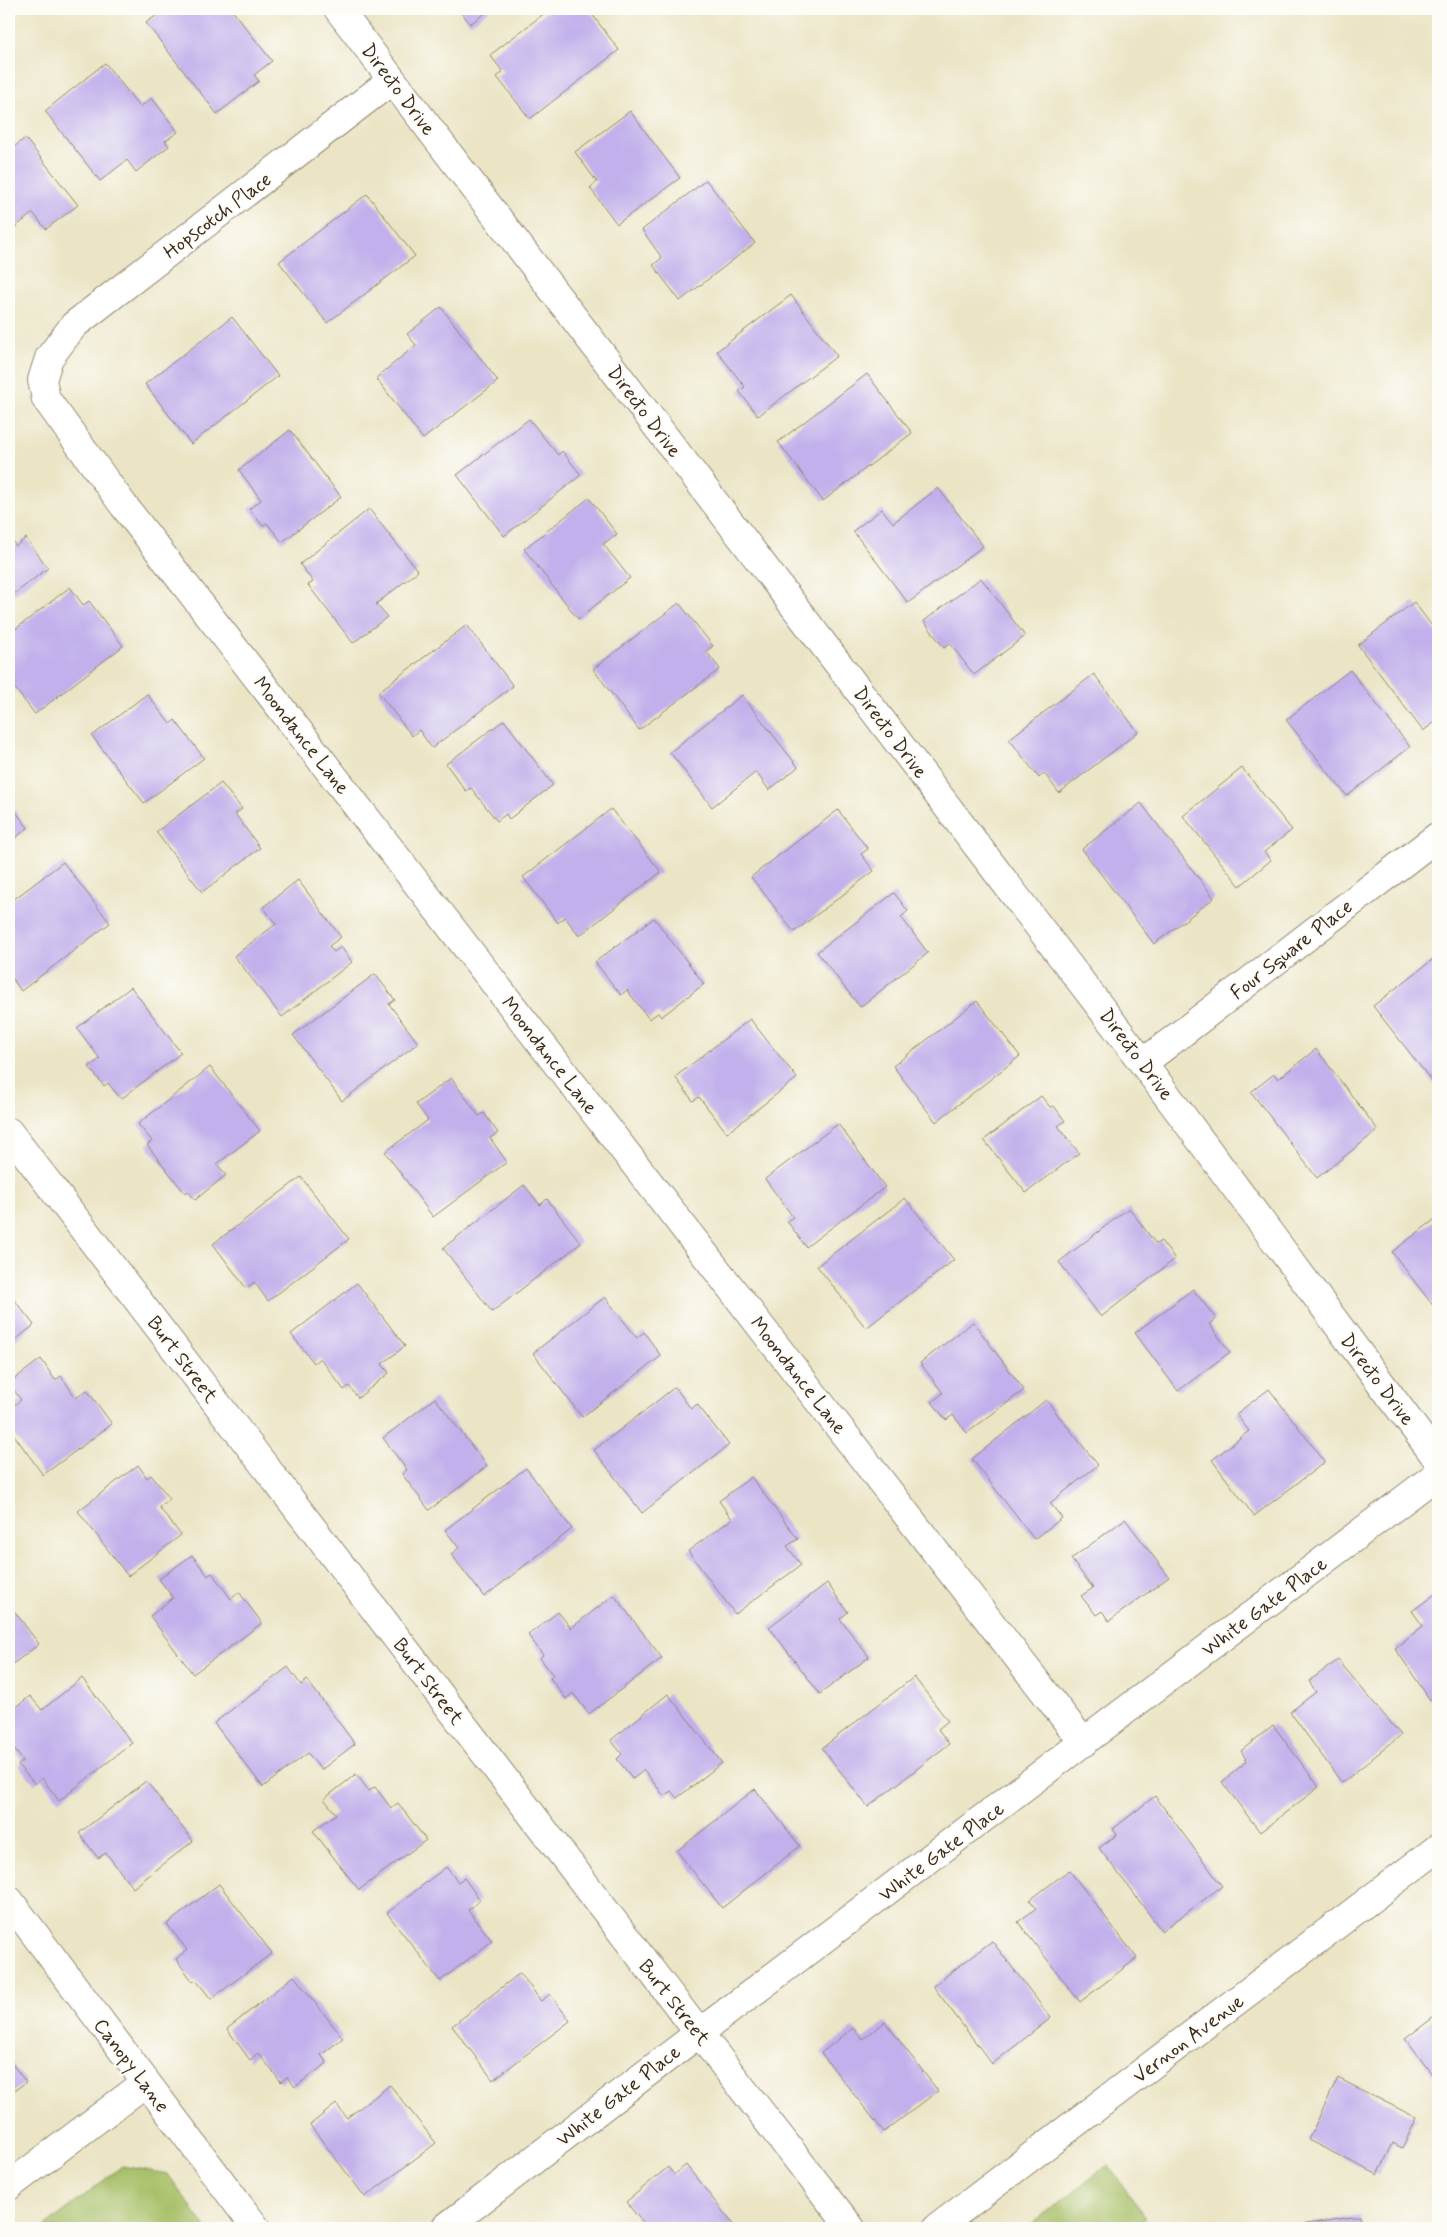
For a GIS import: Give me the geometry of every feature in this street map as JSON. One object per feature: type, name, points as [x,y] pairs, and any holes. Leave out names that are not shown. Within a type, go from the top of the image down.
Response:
[{"type":"street","name":"Directo Drive","points":[[338,9],[1144,1063],[1438,1460]]},
{"type":"street","name":"Hopscotch Place","points":[[49,358],[74,325],[392,80]]},
{"type":"street","name":"Moondance Lane","points":[[49,358],[42,380],[46,399],[73,438],[1084,1743]]},
{"type":"street","name":"Four Square Place","points":[[1144,1063],[1438,836]]},
{"type":"street","name":"Burt Street","points":[[9,1132],[699,2033],[851,2228]]},
{"type":"street","name":"White Gate Place","points":[[445,2228],[699,2033],[1438,1474]]},
{"type":"street","name":"Vernon Avenue","points":[[937,2228],[1438,1848]]},
{"type":"street","name":"Canopy Lane","points":[[9,1900],[256,2228]]},
{"type":"street","points":[[9,2186],[145,2083]]},
{"type":"green space","points":[[1108,2165],[1146,2218],[1133,2228],[1026,2228]]},
{"type":"green space","points":[[122,2166],[168,2174],[206,2228],[43,2228]]},
{"type":"building","points":[[165,9],[231,9],[272,61],[254,75],[259,81],[217,114],[146,23]]},
{"type":"building","points":[[459,9],[491,9],[470,24]]},
{"type":"building","points":[[550,9],[588,9],[619,50],[530,119],[497,77],[503,72],[490,55]]},
{"type":"building","points":[[105,63],[140,107],[152,98],[178,132],[165,141],[169,146],[136,172],[127,160],[100,181],[45,111]]},
{"type":"building","points":[[630,111],[680,178],[617,224],[590,188],[597,182],[575,152]]},
{"type":"building","points":[[25,138],[78,205],[46,229],[33,213],[9,232],[9,151]]},
{"type":"building","points":[[706,180],[755,243],[680,301],[653,265],[662,258],[642,230]]},
{"type":"building","points":[[367,194],[415,256],[327,323],[279,262]]},
{"type":"building","points":[[791,295],[837,356],[758,416],[739,391],[745,387],[717,351]]},
{"type":"building","points":[[441,307],[498,381],[423,439],[376,378],[416,345],[407,334]]},
{"type":"building","points":[[232,317],[278,376],[191,444],[145,384]]},
{"type":"building","points":[[867,374],[912,433],[823,501],[778,442]]},
{"type":"building","points":[[529,419],[558,455],[562,451],[581,475],[504,536],[457,475]]},
{"type":"building","points":[[290,430],[341,497],[282,542],[267,523],[263,526],[249,509],[261,500],[239,470]]},
{"type":"building","points":[[938,488],[983,546],[908,603],[853,531],[882,509],[893,523]]},
{"type":"building","points":[[589,498],[617,534],[603,544],[630,578],[578,619],[524,549]]},
{"type":"building","points":[[369,509],[418,571],[376,604],[387,617],[353,643],[308,585],[313,582],[300,564]]},
{"type":"building","points":[[9,537],[16,546],[26,538],[48,568],[9,598]]},
{"type":"building","points":[[981,578],[1025,636],[974,675],[950,643],[944,648],[924,621]]},
{"type":"building","points":[[70,587],[83,605],[89,601],[123,646],[35,714],[9,681],[9,634]]},
{"type":"building","points":[[1414,602],[1438,634],[1438,720],[1423,731],[1358,645]]},
{"type":"building","points":[[679,603],[713,646],[706,651],[720,669],[639,730],[593,669]]},
{"type":"building","points":[[467,625],[513,686],[432,748],[419,730],[412,736],[378,692]]},
{"type":"building","points":[[1350,670],[1410,747],[1347,796],[1286,720]]},
{"type":"building","points":[[1094,674],[1138,732],[1059,793],[1044,773],[1039,778],[1009,739]]},
{"type":"building","points":[[147,694],[170,724],[175,720],[204,758],[144,803],[92,736]]},
{"type":"building","points":[[742,695],[798,767],[769,790],[756,772],[712,807],[670,752]]},
{"type":"building","points":[[504,720],[553,785],[509,819],[506,814],[497,821],[471,788],[466,791],[446,764]]},
{"type":"building","points":[[1242,768],[1292,830],[1264,852],[1271,860],[1240,886],[1183,816]]},
{"type":"building","points":[[221,783],[242,809],[235,814],[260,848],[202,892],[156,832]]},
{"type":"building","points":[[9,803],[28,828],[9,843]]},
{"type":"building","points":[[1141,803],[1214,898],[1154,944],[1082,849]]},
{"type":"building","points":[[611,809],[661,872],[579,936],[565,917],[558,923],[523,877]]},
{"type":"building","points":[[838,810],[868,849],[861,854],[874,871],[794,932],[751,877]]},
{"type":"building","points":[[63,862],[110,923],[21,991],[9,974],[9,903]]},
{"type":"building","points":[[298,880],[341,937],[329,946],[334,952],[341,947],[352,962],[282,1017],[234,956],[276,924],[263,907]]},
{"type":"building","points":[[894,893],[908,911],[901,917],[928,953],[860,1007],[817,952]]},
{"type":"building","points":[[654,918],[704,984],[661,1017],[658,1013],[649,1019],[627,990],[621,995],[595,962]]},
{"type":"building","points":[[1436,957],[1438,960],[1438,1089],[1373,1006]]},
{"type":"building","points":[[375,974],[395,1000],[389,1004],[418,1043],[342,1101],[293,1035]]},
{"type":"building","points":[[131,987],[181,1053],[121,1099],[108,1083],[104,1086],[89,1067],[100,1059],[77,1028]]},
{"type":"building","points":[[977,1001],[1020,1056],[936,1122],[893,1066]]},
{"type":"building","points":[[750,1019],[797,1078],[727,1133],[699,1097],[693,1101],[675,1077]]},
{"type":"building","points":[[1316,1049],[1378,1130],[1317,1178],[1251,1092],[1274,1074],[1278,1079]]},
{"type":"building","points":[[210,1067],[260,1131],[217,1164],[226,1175],[195,1200],[188,1191],[185,1193],[147,1145],[152,1141],[138,1124]]},
{"type":"building","points":[[451,1078],[479,1116],[484,1113],[498,1133],[490,1138],[507,1162],[433,1217],[385,1152],[428,1120],[416,1104]]},
{"type":"building","points":[[1041,1096],[1050,1107],[1054,1106],[1065,1121],[1058,1126],[1079,1153],[1026,1193],[984,1140]]},
{"type":"building","points":[[838,1124],[885,1187],[806,1247],[787,1221],[793,1217],[765,1179]]},
{"type":"building","points":[[301,1177],[349,1239],[268,1301],[254,1282],[246,1288],[213,1244]]},
{"type":"building","points":[[524,1185],[540,1205],[547,1199],[581,1243],[492,1312],[443,1248]]},
{"type":"building","points":[[905,1198],[954,1260],[866,1328],[817,1266]]},
{"type":"building","points":[[1129,1208],[1156,1244],[1161,1241],[1175,1259],[1101,1317],[1059,1262]]},
{"type":"building","points":[[1438,1217],[1438,1312],[1392,1252]]},
{"type":"building","points":[[357,1283],[405,1346],[382,1364],[389,1373],[358,1398],[349,1386],[344,1390],[320,1358],[314,1363],[291,1334]]},
{"type":"building","points":[[1193,1289],[1216,1319],[1209,1324],[1230,1352],[1178,1391],[1135,1333]]},
{"type":"building","points":[[9,1293],[34,1325],[9,1345]]},
{"type":"building","points":[[605,1297],[637,1338],[644,1332],[661,1356],[582,1417],[533,1353]]},
{"type":"building","points":[[973,1322],[1024,1390],[967,1433],[953,1415],[946,1420],[932,1402],[943,1393],[920,1363]]},
{"type":"building","points":[[41,1359],[55,1380],[61,1376],[76,1398],[87,1390],[112,1424],[43,1475],[9,1428],[9,1409],[21,1400],[9,1383]]},
{"type":"building","points":[[675,1387],[691,1409],[697,1404],[729,1445],[642,1513],[594,1450]]},
{"type":"building","points":[[1269,1389],[1325,1462],[1254,1516],[1212,1460],[1249,1431],[1236,1414]]},
{"type":"building","points":[[435,1398],[487,1466],[429,1510],[402,1474],[407,1470],[383,1438]]},
{"type":"building","points":[[1046,1400],[1098,1465],[1050,1503],[1062,1518],[1034,1539],[972,1459]]},
{"type":"building","points":[[138,1465],[147,1478],[151,1475],[170,1499],[159,1507],[181,1535],[128,1576],[78,1511]]},
{"type":"building","points":[[526,1468],[572,1529],[484,1597],[451,1554],[459,1548],[445,1530]]},
{"type":"building","points":[[751,1477],[798,1539],[787,1546],[801,1565],[735,1614],[688,1551],[732,1519],[719,1501]]},
{"type":"building","points":[[1125,1519],[1169,1577],[1109,1621],[1102,1611],[1096,1615],[1081,1596],[1093,1588],[1071,1559]]},
{"type":"building","points":[[192,1555],[208,1576],[212,1573],[231,1599],[239,1592],[262,1623],[193,1674],[150,1616],[173,1598],[159,1579]]},
{"type":"building","points":[[827,1583],[848,1612],[840,1619],[869,1657],[820,1694],[769,1627]]},
{"type":"building","points":[[1438,1592],[1438,1693],[1430,1700],[1395,1648],[1423,1626],[1412,1611]]},
{"type":"building","points":[[614,1595],[662,1658],[589,1714],[573,1693],[566,1699],[550,1678],[553,1675],[540,1658],[543,1655],[528,1635],[558,1612],[571,1628]]},
{"type":"building","points":[[9,1604],[39,1644],[9,1667]]},
{"type":"building","points":[[1338,1660],[1401,1735],[1342,1783],[1290,1712],[1316,1692],[1309,1681]]},
{"type":"building","points":[[288,1667],[301,1685],[307,1680],[355,1744],[321,1770],[308,1753],[263,1787],[214,1723]]},
{"type":"building","points":[[914,1677],[948,1721],[938,1729],[949,1744],[868,1807],[822,1748]]},
{"type":"building","points":[[82,1678],[132,1743],[59,1801],[42,1778],[35,1784],[18,1765],[23,1761],[9,1742],[9,1713],[30,1696],[42,1710]]},
{"type":"building","points":[[668,1694],[722,1763],[677,1798],[671,1791],[664,1796],[644,1770],[633,1779],[617,1759],[622,1754],[611,1740]]},
{"type":"building","points":[[1273,1725],[1319,1787],[1260,1832],[1222,1782],[1247,1761],[1241,1751]]},
{"type":"building","points":[[356,1774],[369,1791],[375,1787],[391,1808],[398,1803],[426,1840],[359,1890],[313,1831],[336,1814],[324,1799]]},
{"type":"building","points":[[146,1781],[193,1841],[133,1888],[106,1853],[98,1858],[79,1833]]},
{"type":"building","points":[[755,1789],[800,1846],[722,1908],[677,1851]]},
{"type":"building","points":[[1155,1796],[1222,1886],[1162,1931],[1099,1848],[1117,1835],[1113,1829]]},
{"type":"building","points":[[446,1867],[458,1882],[464,1878],[480,1900],[468,1910],[492,1941],[440,1981],[387,1913]]},
{"type":"building","points":[[1069,1870],[1137,1958],[1080,2002],[1018,1922],[1036,1908],[1030,1900]]},
{"type":"building","points":[[219,1884],[272,1953],[211,1999],[196,1980],[193,1982],[176,1959],[187,1950],[167,1924]]},
{"type":"building","points":[[992,1941],[1051,2018],[992,2064],[933,1986]]},
{"type":"building","points":[[520,1973],[541,2001],[550,1994],[570,2021],[493,2080],[452,2026]]},
{"type":"building","points":[[294,1976],[343,2038],[321,2055],[327,2063],[295,2087],[287,2077],[281,2082],[258,2053],[250,2060],[227,2029]]},
{"type":"building","points":[[1438,2014],[1438,2082],[1405,2039]]},
{"type":"building","points":[[885,2022],[938,2091],[884,2132],[821,2053],[853,2028],[863,2039]]},
{"type":"building","points":[[9,2060],[26,2082],[9,2095]]},
{"type":"building","points":[[1338,2078],[1417,2118],[1402,2148],[1393,2143],[1378,2175],[1308,2140]]},
{"type":"building","points":[[390,2085],[436,2143],[365,2197],[310,2125],[336,2104],[347,2118]]},
{"type":"building","points":[[686,2165],[736,2228],[647,2228],[626,2202],[668,2167],[674,2175]]},
{"type":"building","points":[[1360,2216],[1362,2228],[1292,2228],[1292,2226]]}]
